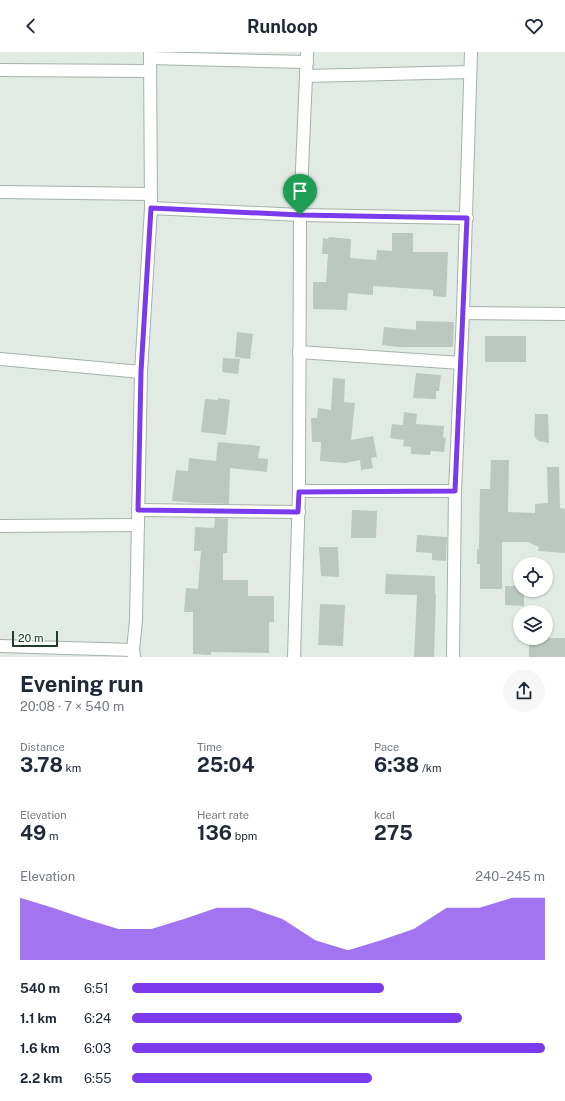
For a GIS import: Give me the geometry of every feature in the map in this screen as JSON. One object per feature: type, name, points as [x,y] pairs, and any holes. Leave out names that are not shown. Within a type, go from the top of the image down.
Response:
[{"type":"street","points":[[453,657],[455,491],[467,218],[471,52]]},
{"type":"street","points":[[0,646],[134,653],[141,372],[151,208],[150,55],[307,57],[300,215],[299,492],[294,657]]},
{"type":"street","points":[[0,70],[150,71]]},
{"type":"street","points":[[306,76],[470,72]]},
{"type":"street","points":[[0,192],[151,194]]},
{"type":"street","points":[[151,208],[300,215],[467,218]]},
{"type":"street","points":[[463,313],[565,314]]},
{"type":"street","points":[[299,352],[461,363]]},
{"type":"street","points":[[0,359],[141,372]]},
{"type":"street","points":[[299,492],[455,491]]},
{"type":"street","points":[[138,510],[298,512]]},
{"type":"street","points":[[0,526],[138,525]]},
{"type":"building","points":[[392,233],[413,233],[413,252],[448,252],[446,297],[433,296],[433,290],[373,286],[373,295],[348,293],[347,310],[313,309],[313,282],[326,282],[328,254],[322,254],[323,238],[328,239],[329,237],[351,239],[350,258],[376,260],[377,250],[392,251]]},
{"type":"building","points":[[416,321],[454,322],[453,347],[399,347],[382,345],[384,327],[416,330]]},
{"type":"building","points":[[237,332],[253,334],[250,359],[235,357]]},
{"type":"building","points":[[485,336],[526,336],[526,362],[485,362]]},
{"type":"building","points":[[223,358],[240,359],[238,374],[222,372]]},
{"type":"building","points":[[416,373],[441,375],[439,391],[436,391],[436,399],[413,398]]},
{"type":"building","points":[[333,378],[345,379],[344,402],[355,403],[351,440],[373,436],[377,457],[371,458],[373,468],[361,470],[360,460],[345,463],[320,461],[321,442],[312,442],[311,418],[317,418],[318,408],[331,410]]},
{"type":"building","points":[[218,398],[230,400],[226,435],[201,432],[205,399],[218,400]]},
{"type":"building","points":[[404,412],[417,414],[416,424],[444,426],[443,438],[446,437],[444,452],[431,451],[430,455],[411,454],[411,447],[403,446],[404,440],[390,438],[392,424],[403,425]]},
{"type":"building","points":[[535,414],[548,414],[549,443],[539,441],[534,435]]},
{"type":"building","points":[[218,442],[260,446],[258,458],[268,459],[267,472],[230,468],[229,504],[172,501],[176,470],[188,471],[189,458],[216,461]]},
{"type":"building","points":[[491,460],[509,460],[508,512],[535,513],[535,504],[548,503],[547,467],[559,467],[560,508],[565,509],[565,553],[538,551],[539,547],[528,542],[502,542],[502,589],[480,589],[480,564],[477,564],[477,549],[479,549],[480,489],[490,489]]},
{"type":"building","points":[[352,510],[377,511],[376,538],[351,538]]},
{"type":"building","points":[[215,518],[228,519],[227,553],[223,553],[223,580],[248,580],[248,596],[274,596],[274,622],[269,622],[269,653],[211,652],[211,655],[193,654],[193,612],[184,612],[186,588],[198,589],[201,551],[194,551],[195,527],[214,528]]},
{"type":"building","points":[[417,535],[447,537],[446,561],[432,560],[432,553],[416,552]]},
{"type":"building","points":[[319,547],[338,547],[339,577],[321,576]]},
{"type":"building","points":[[386,574],[435,576],[436,594],[434,657],[414,657],[417,595],[385,594]]},
{"type":"building","points":[[505,586],[513,586],[513,597],[524,597],[524,605],[505,605]]},
{"type":"building","points":[[320,604],[345,605],[343,646],[318,645]]},
{"type":"building","points":[[553,638],[565,638],[565,657],[529,657],[529,645],[553,645]]},
{"type":"route","points":[[151,208],[300,215],[467,218],[455,491],[299,492],[298,512],[138,510],[141,372],[151,208]]}]
